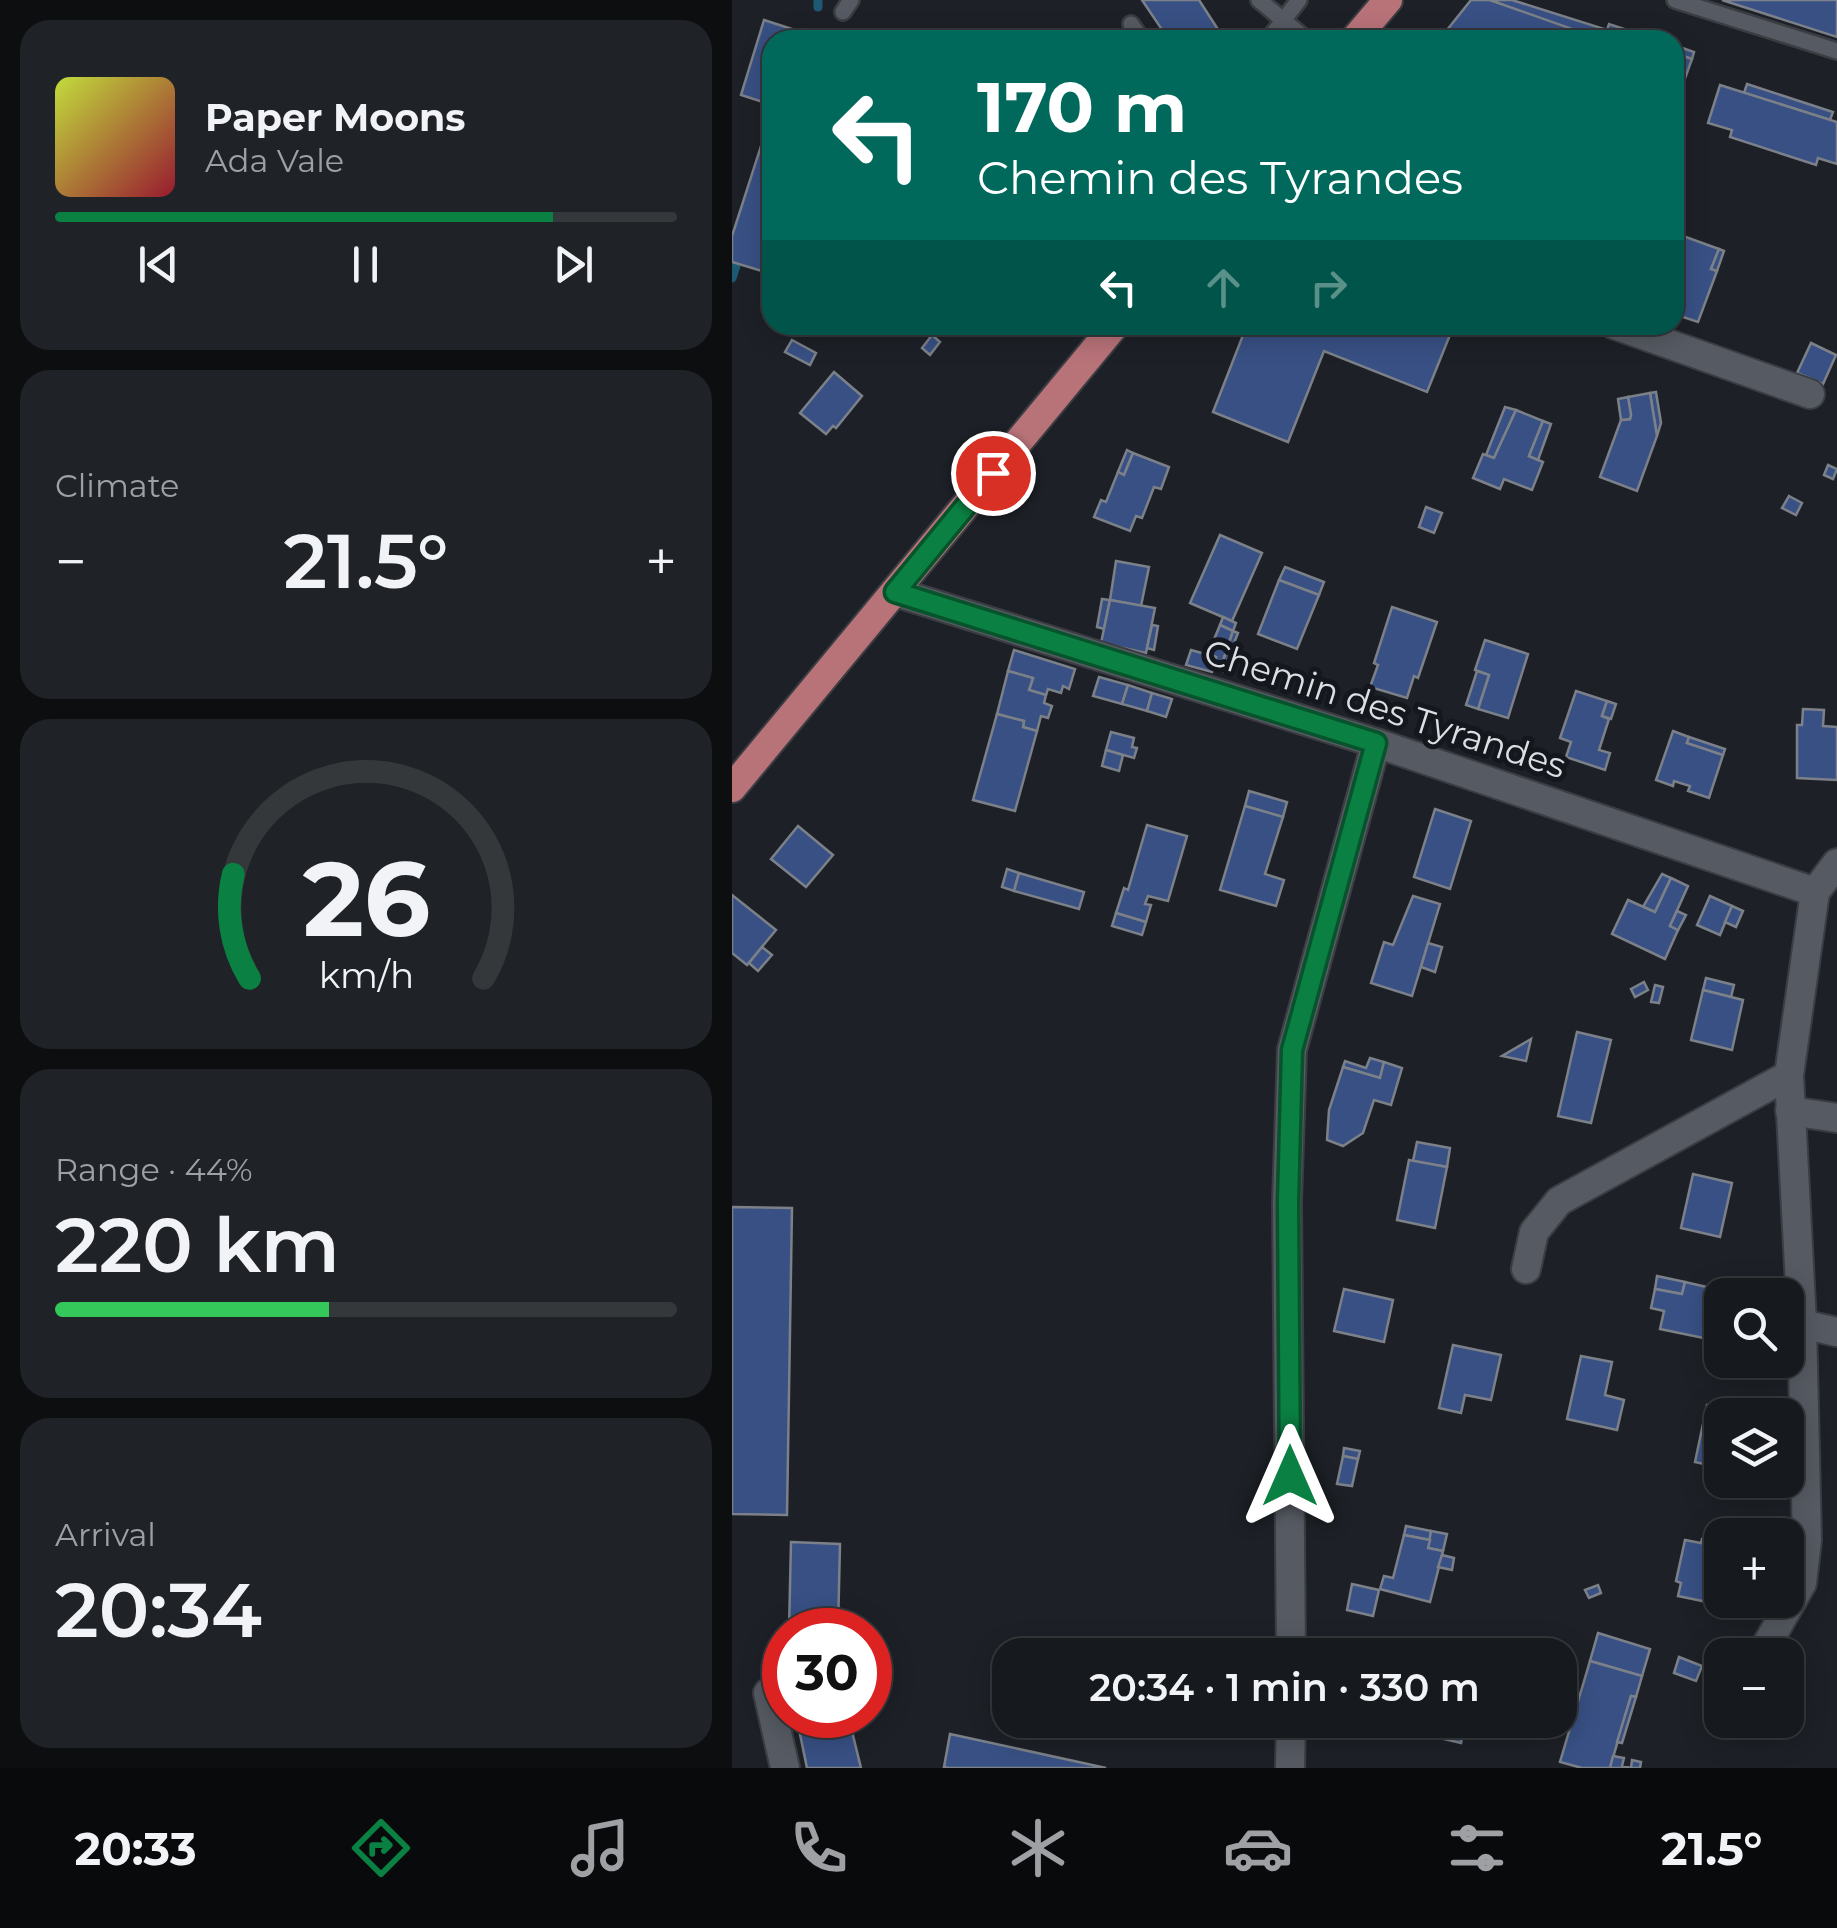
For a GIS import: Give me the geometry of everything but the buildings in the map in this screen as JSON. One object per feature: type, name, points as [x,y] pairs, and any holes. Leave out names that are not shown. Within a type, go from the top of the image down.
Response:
[{"type":"main road","points":[[1362,30],[1388,0]]},
{"type":"main road","points":[[732,788],[1107,335]]},
{"type":"street","points":[[1644,335],[1810,394]]},
{"type":"street","name":"Chemin des Tyrandes","points":[[895,592],[1376,743],[1815,892]]},
{"type":"street","points":[[1290,1638],[1288,1202],[1292,1050],[1376,743]]},
{"type":"street","points":[[1799,1278],[1789,1074],[1815,892],[1836,864]]},
{"type":"street","points":[[1526,1268],[1534,1232],[1558,1201],[1789,1074]]},
{"type":"street","points":[[1790,1111],[1836,1118]]},
{"type":"street","points":[[1804,1324],[1836,1332]]},
{"type":"street","points":[[1771,1638],[1802,1583],[1808,1540],[1804,1378]]},
{"type":"street","points":[[778,1738],[785,1768]]},
{"type":"street","points":[[1290,1738],[1290,1768]]},
{"type":"lane","points":[[1259,0],[1295,30]]},
{"type":"lane","points":[[1276,30],[1299,0]]},
{"type":"lane","points":[[1675,0],[1836,51]]},
{"type":"lane","points":[[1130,24],[1134,30]]},
{"type":"waterway","points":[[818,0],[818,7]]},
{"type":"waterway","points":[[732,278],[736,266]]},
{"type":"route","points":[[993,473],[895,592],[1376,743],[1292,1050],[1288,1202],[1290,1476]]}]
